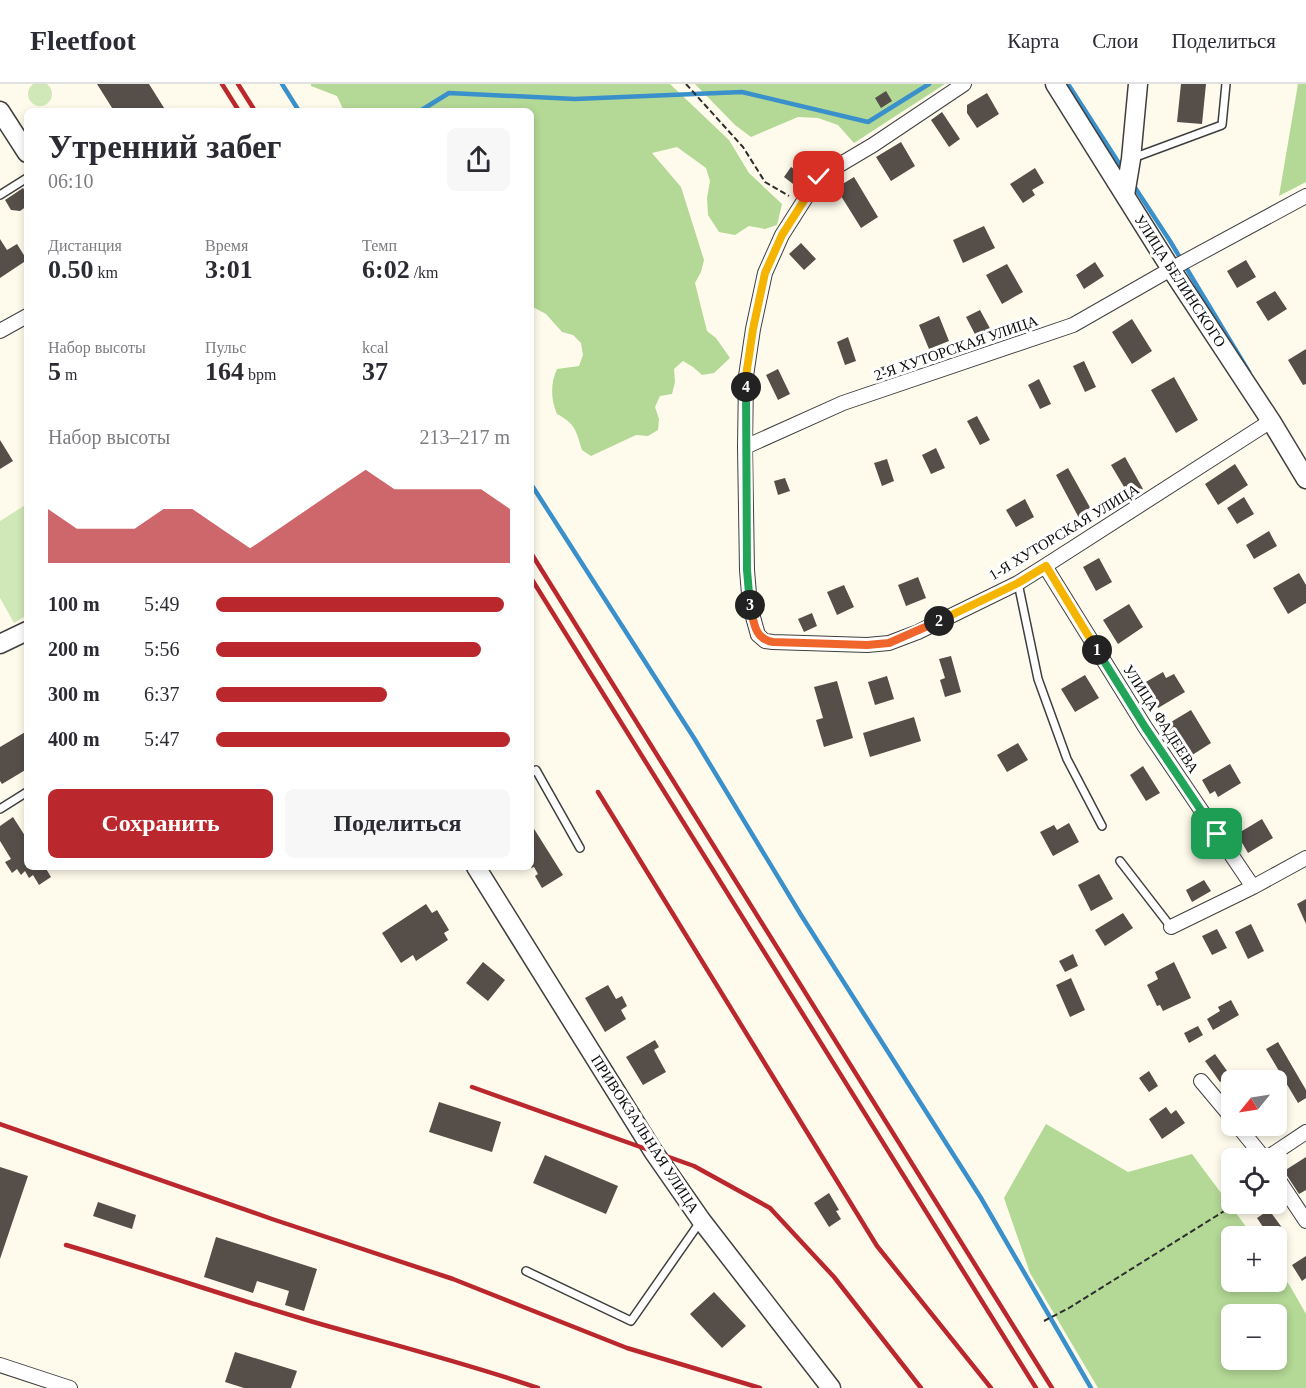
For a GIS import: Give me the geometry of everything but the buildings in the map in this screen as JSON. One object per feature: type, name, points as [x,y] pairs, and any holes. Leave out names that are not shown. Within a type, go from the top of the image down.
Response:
[{"type":"street","points":[[745,447],[746,376],[753,329],[765,273],[782,235],[819,177],[873,145],[964,84]]},
{"type":"street","name":"УЛИЦА БЕЛИНСКОГО","points":[[1055,84],[1306,479]]},
{"type":"street","points":[[1125,195],[1138,84]]},
{"type":"street","points":[[0,111],[24,148]]},
{"type":"street","name":"2-Я ХУТОРСКАЯ УЛИЦА","points":[[745,447],[843,403],[1073,325],[1306,196]]},
{"type":"street","points":[[0,332],[24,318]]},
{"type":"street","name":"1-Я ХУТОРСКАЯ УЛИЦА","points":[[745,447],[747,570],[750,606],[758,635],[765,641],[773,642],[867,645],[889,643],[918,632],[1018,583],[1271,421]]},
{"type":"street","name":"УЛИЦА ФАДЕЕВА","points":[[1046,566],[1145,727],[1252,887]]},
{"type":"street","points":[[0,644],[24,632]]},
{"type":"street","points":[[1171,927],[1306,858]]},
{"type":"street","name":"ПРИВОКЗАЛЬНАЯ УЛИЦА","points":[[478,870],[653,1151],[701,1220],[831,1388]]},
{"type":"street","points":[[1201,1081],[1221,1105]]},
{"type":"street","points":[[1281,1148],[1306,1132]]},
{"type":"street","points":[[1247,1136],[1257,1148]]},
{"type":"street","points":[[1287,1192],[1306,1221]]},
{"type":"street","points":[[0,1365],[70,1388]]},
{"type":"lane","points":[[1131,159],[1222,125],[1226,84]]},
{"type":"lane","points":[[0,195],[24,180]]},
{"type":"lane","points":[[1018,583],[1038,679],[1067,759],[1102,826]]},
{"type":"lane","points":[[534,771],[536,770],[580,848]]},
{"type":"lane","points":[[0,809],[24,794]]},
{"type":"lane","points":[[1120,861],[1171,927]]},
{"type":"lane","points":[[526,1271],[631,1321],[701,1220]]},
{"type":"path","points":[[686,84],[743,147],[765,182],[802,204]]},
{"type":"path","points":[[1044,1321],[1070,1308],[1221,1213]]},
{"type":"green space","points":[[40,82],[48,86],[52,94],[48,102],[40,106],[32,102],[28,94],[32,86]]},
{"type":"green space","points":[[311,84],[670,84],[729,140],[749,173],[782,204],[777,225],[765,229],[749,226],[735,235],[719,232],[708,215],[707,198],[710,181],[706,168],[677,147],[652,153],[681,187],[704,260],[695,283],[707,331],[716,338],[730,358],[714,373],[702,375],[683,361],[674,369],[675,382],[672,394],[660,396],[655,407],[659,419],[658,430],[648,436],[636,435],[591,456],[582,450],[572,425],[557,414],[553,403],[552,386],[557,369],[579,366],[583,355],[581,343],[573,335],[562,332],[546,314],[534,308],[534,108],[343,108],[337,96],[311,86]]},
{"type":"green space","points":[[695,84],[945,84],[854,143],[838,125],[818,118],[798,117],[751,137],[735,125]]},
{"type":"green space","points":[[1298,84],[1306,84],[1306,182],[1279,196]]},
{"type":"green space","points":[[24,506],[24,617],[14,623],[0,598],[0,521]]},
{"type":"green space","points":[[1046,1124],[1128,1172],[1192,1154],[1221,1193],[1221,1214],[1237,1214],[1246,1226],[1221,1226],[1221,1292],[1287,1292],[1287,1282],[1306,1314],[1306,1388],[1098,1388],[1030,1273],[1004,1198]]},
{"type":"waterway","points":[[282,84],[297,108]]},
{"type":"waterway","points":[[425,108],[449,93],[575,99],[742,92],[868,122],[929,84]]},
{"type":"waterway","points":[[1068,84],[1124,171]]},
{"type":"waterway","points":[[1132,183],[1249,372]]},
{"type":"waterway","points":[[534,489],[694,738],[801,915],[981,1198],[1091,1388]]},
{"type":"railway","points":[[222,84],[237,108]]},
{"type":"railway","points":[[238,84],[253,108]]},
{"type":"railway","points":[[534,558],[1052,1388]]},
{"type":"railway","points":[[534,583],[1036,1388]]},
{"type":"railway","points":[[598,792],[877,1246],[991,1388]]},
{"type":"railway","points":[[472,1087],[694,1166],[770,1208],[834,1277],[921,1388]]},
{"type":"railway","points":[[0,1124],[272,1219],[453,1279],[627,1348],[760,1388]]},
{"type":"railway","points":[[66,1245],[279,1312],[453,1361],[538,1388]]},
{"type":"route","points":[[819,177],[782,235],[765,273],[746,376],[747,570],[750,606],[758,635],[765,641],[773,642],[867,645],[889,643],[918,632],[1018,583],[1046,566],[1145,727],[1217,834]]}]
